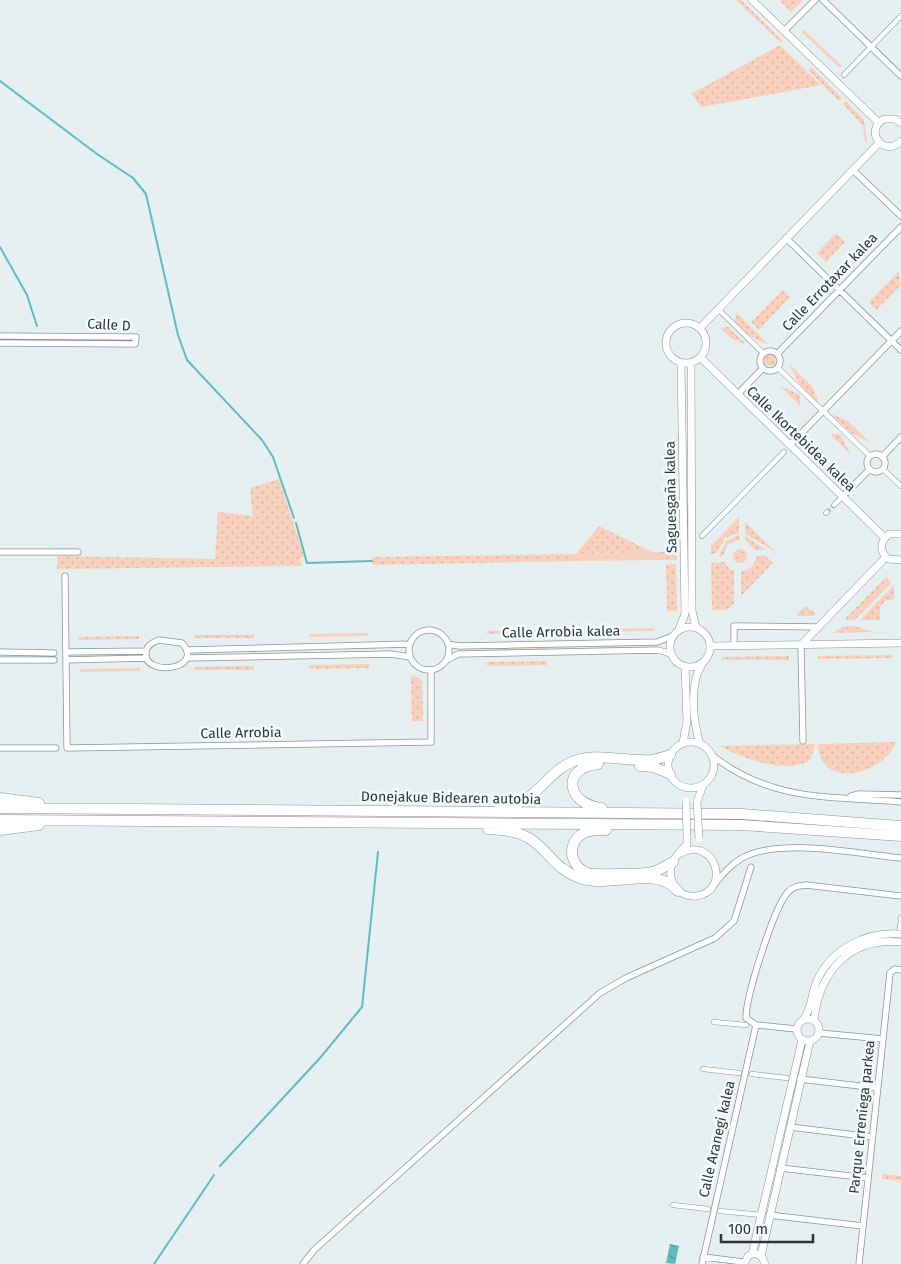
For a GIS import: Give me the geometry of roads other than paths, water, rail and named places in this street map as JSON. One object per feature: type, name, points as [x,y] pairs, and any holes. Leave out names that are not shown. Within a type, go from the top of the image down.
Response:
[{"type":"highway","points":[[420,811],[518,805],[540,789],[556,772],[583,758],[651,760],[670,755]]},
{"type":"highway","points":[[665,813],[641,808],[592,807],[575,796],[572,781],[577,771],[588,765],[602,763],[654,767],[670,774]]},
{"type":"highway","points":[[0,798],[85,809]]},
{"type":"highway","name":"Donejakue Bidearen autobia","points":[[0,808],[742,814],[901,826]]},
{"type":"highway","name":"Donejakue Bidearen autobia","points":[[0,820],[741,825],[901,836]]},
{"type":"highway","points":[[0,830],[42,825],[148,825],[161,820]]},
{"type":"highway","points":[[433,822],[459,828],[510,831],[527,837],[558,867],[584,879],[599,882],[653,878],[665,881],[678,891]]},
{"type":"highway","points":[[648,825],[588,832],[578,838],[572,848],[573,859],[578,868],[588,874],[653,872],[676,858]]},
{"type":"street","points":[[752,0],[878,122]]},
{"type":"street","points":[[784,31],[814,0]]},
{"type":"street","points":[[822,0],[901,76]]},
{"type":"street","points":[[844,75],[901,16]]},
{"type":"street","points":[[901,122],[888,118],[878,122],[874,132],[879,143],[890,147],[901,143]]},
{"type":"street","points":[[700,328],[879,143]]},
{"type":"street","points":[[853,170],[901,216]]},
{"type":"street","name":"Calle Errotaxar kalea","points":[[778,353],[901,227]]},
{"type":"street","points":[[786,238],[901,350]]},
{"type":"street","points":[[718,309],[763,353]]},
{"type":"street","points":[[681,323],[691,324],[700,328],[706,344],[700,358],[691,363],[681,363],[673,359],[666,349],[667,335],[671,329],[681,323]]},
{"type":"street","points":[[790,445],[901,331]]},
{"type":"street","name":"Calle D","points":[[0,336],[136,337],[135,344],[0,343]]},
{"type":"street","points":[[772,350],[778,353],[780,362],[778,368],[772,371],[763,368],[760,363],[763,353],[772,350]]},
{"type":"street","name":"Calle Ikortebidea kalea","points":[[700,358],[885,538]]},
{"type":"street","name":"Saguesgaña kalea","points":[[679,629],[685,614],[681,363]]},
{"type":"street","name":"Saguesgaña kalea","points":[[691,363],[692,610],[696,627]]},
{"type":"street","points":[[738,394],[763,368]]},
{"type":"street","points":[[778,368],[870,456]]},
{"type":"street","points":[[882,456],[901,437]]},
{"type":"street","points":[[702,536],[784,452]]},
{"type":"street","points":[[874,454],[882,456],[885,461],[883,469],[878,473],[869,470],[866,464],[870,456],[874,454]]},
{"type":"street","points":[[883,469],[901,486]]},
{"type":"street","points":[[834,505],[869,470]]},
{"type":"street","points":[[901,534],[892,533],[885,538],[882,548],[886,557],[893,561],[901,560]]},
{"type":"street","points":[[0,552],[78,552]]},
{"type":"street","points":[[804,741],[801,645],[886,557]]},
{"type":"street","name":"Calle Arrobia","points":[[65,576],[67,748],[431,742],[430,671]]},
{"type":"street","points":[[734,646],[734,626],[819,627]]},
{"type":"street","points":[[700,744],[695,721],[694,680],[709,653],[710,646],[706,634],[696,627],[679,629],[673,636],[670,647],[675,661],[692,667],[702,663]]},
{"type":"street","points":[[430,630],[442,634],[448,644],[447,660],[443,665],[430,671],[418,667],[410,656],[410,644],[418,634],[430,630]]},
{"type":"street","name":"Calle Arrobia kalea","points":[[448,644],[458,646],[658,642],[673,636]]},
{"type":"street","points":[[66,652],[146,651],[155,642],[168,640],[182,644],[187,650],[187,658]]},
{"type":"street","points":[[710,646],[901,643]]},
{"type":"street","points":[[187,650],[410,644]]},
{"type":"street","name":"Calle Arrobia kalea","points":[[447,660],[458,654],[658,650],[671,654]]},
{"type":"street","points":[[146,651],[146,658],[151,664],[166,668],[178,666],[187,658],[391,654],[410,656]]},
{"type":"street","points":[[0,652],[54,652]]},
{"type":"street","points":[[66,660],[146,658]]},
{"type":"street","points":[[0,660],[54,660]]},
{"type":"street","points":[[685,666],[687,721],[683,743],[670,755],[668,761],[670,774],[682,786],[686,801],[687,844],[676,858],[670,878],[678,891],[693,896],[708,892],[728,869],[743,858],[775,848],[901,858]]},
{"type":"street","points":[[683,743],[700,744],[707,748],[713,756],[749,780],[764,786],[808,796],[901,802]]},
{"type":"street","points":[[0,748],[56,748]]},
{"type":"street","points":[[700,850],[697,802],[703,785],[712,775],[714,769],[713,756]]},
{"type":"street","points":[[682,786],[696,788],[703,785]]},
{"type":"street","points":[[844,798],[859,794],[901,795]]},
{"type":"street","points":[[676,858],[686,851],[700,850],[712,858],[716,865],[716,880],[713,886]]},
{"type":"street","points":[[303,1264],[314,1250],[600,993],[626,978],[715,938],[727,929],[734,921],[751,867]]},
{"type":"street","points":[[796,1029],[756,1026],[746,1018],[748,1002],[760,960],[781,903],[788,892],[795,887],[806,885],[901,896]]},
{"type":"street","points":[[796,1029],[804,1019],[817,982],[833,958],[849,945],[866,938],[900,931],[901,918]]},
{"type":"street","points":[[814,1021],[819,998],[826,979],[845,956],[871,943],[889,940],[901,942]]},
{"type":"street","name":"Parque Erreniega parkea","points":[[859,1264],[890,973],[895,969],[901,970]]},
{"type":"street","points":[[804,1019],[814,1021],[818,1026],[819,1033]]},
{"type":"street","points":[[714,1022],[746,1025]]},
{"type":"street","name":"Calle Aranegi kalea","points":[[744,1263],[702,1261],[756,1026]]},
{"type":"street","points":[[765,1264],[761,1256],[765,1215],[802,1040],[796,1029]]},
{"type":"street","points":[[819,1033],[883,1039]]},
{"type":"street","points":[[744,1263],[748,1256],[752,1254],[780,1168],[810,1042],[819,1033]]},
{"type":"street","points":[[802,1040],[810,1042]]},
{"type":"street","name":"Calle Aranegi kalea","points":[[703,1069],[739,1073]]},
{"type":"street","name":"Calle Aranegi kalea","points":[[752,1074],[787,1078]]},
{"type":"street","points":[[800,1079],[877,1088]]},
{"type":"street","points":[[790,1127],[872,1137]]},
{"type":"street","points":[[780,1168],[868,1178]]},
{"type":"street","name":"Calle Aranegi kalea","points":[[673,1205],[708,1209]]},
{"type":"street","name":"Calle Aranegi kalea","points":[[720,1211],[765,1215]]},
{"type":"street","points":[[765,1215],[863,1226]]},
{"type":"street","points":[[752,1254],[761,1256]]},
{"type":"water","points":[[670,1244],[679,1246],[675,1264],[666,1263]]},
{"type":"waterway","points":[[0,81],[97,154],[133,178],[146,194],[178,335],[187,360],[262,440],[273,457],[294,518]]},
{"type":"waterway","points":[[0,247],[27,295],[37,326]]},
{"type":"waterway","points":[[296,523],[307,563],[372,561]]},
{"type":"waterway","points":[[220,1166],[320,1058],[362,1007],[378,852]]},
{"type":"waterway","points":[[154,1264],[214,1175]]},
{"type":"tunnel","points":[[827,512],[834,505]]}]
